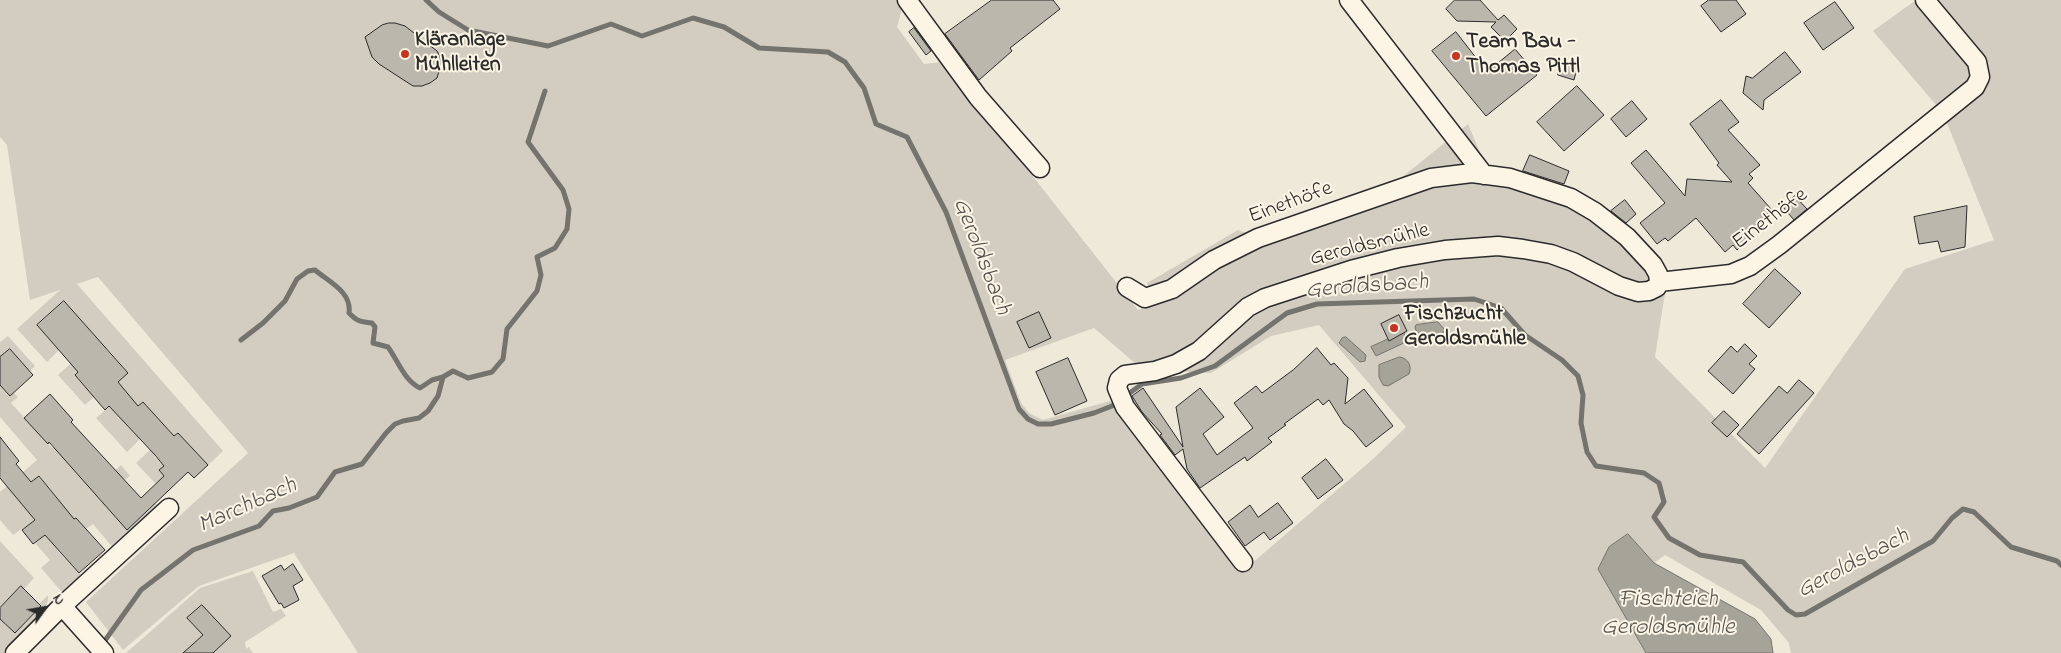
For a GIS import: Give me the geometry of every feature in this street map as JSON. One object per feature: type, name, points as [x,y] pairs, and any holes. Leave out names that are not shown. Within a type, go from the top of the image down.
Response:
[{"type":"street","points":[[907,0],[978,97],[1040,168]]},
{"type":"street","points":[[1350,0],[1484,175]]},
{"type":"street","name":"Einethöfe","points":[[1127,287],[1145,298],[1172,289],[1214,260],[1258,238],[1431,178],[1472,173],[1510,178],[1571,198],[1595,212],[1627,238],[1653,266],[1658,274],[1659,282],[1731,274],[1750,266],[1975,87],[1980,77],[1977,62],[1925,0]]},
{"type":"street","name":"Geroldsmühle","points":[[1243,562],[1125,407],[1117,388],[1119,380],[1126,375],[1155,371],[1176,364],[1199,351],[1248,307],[1266,298],[1351,270],[1398,258],[1445,250],[1498,246],[1552,254],[1573,262],[1619,286],[1638,292],[1650,291],[1657,287],[1659,282]]},
{"type":"street","points":[[15,653],[62,606],[169,508]]},
{"type":"street","points":[[62,606],[104,653]]},
{"type":"shaded area","points":[[0,0],[900,0],[903,5],[897,27],[924,64],[943,62],[1138,310],[1155,304],[1147,283],[1238,230],[1252,235],[1386,190],[1468,124],[1488,171],[1569,206],[1649,265],[1665,293],[1655,357],[1765,468],[1905,269],[1994,240],[1943,113],[1873,31],[1916,0],[2061,0],[2061,653],[1791,653],[1789,643],[1761,610],[1665,555],[1654,563],[1628,534],[1598,569],[1646,653],[358,653],[294,553],[199,586],[123,650],[86,602],[248,453],[98,277],[77,284],[223,451],[208,465],[178,433],[154,456],[164,466],[159,471],[173,486],[156,484],[136,463],[170,431],[142,402],[123,420],[140,439],[127,452],[96,418],[126,392],[118,382],[128,373],[107,348],[75,375],[94,397],[85,405],[58,375],[98,339],[64,301],[37,324],[59,350],[47,362],[17,329],[60,290],[30,300],[7,145],[0,137]],"holes":[[[1319,325],[1406,427],[1373,459],[1243,571],[1113,400],[1043,420],[1029,413],[1021,403],[1005,360],[1094,328],[1143,370],[1211,373],[1271,336]]]},
{"type":"shaded area","points":[[8,336],[35,366],[30,371],[10,349],[0,357],[0,342]]},
{"type":"shaded area","points":[[0,385],[10,396],[13,392],[18,397],[11,403],[52,448],[64,438],[93,491],[121,465],[130,476],[125,480],[123,478],[99,498],[126,529],[150,509],[147,505],[152,500],[157,505],[114,549],[93,524],[86,529],[76,518],[53,538],[59,552],[82,577],[67,591],[61,591],[41,568],[50,560],[35,543],[60,523],[64,507],[40,476],[15,495],[35,520],[13,535],[0,520],[0,492],[37,460],[0,417]]},
{"type":"shaded area","points":[[0,541],[34,578],[24,589],[21,586],[0,608]]},
{"type":"shaded area","points":[[253,571],[273,612],[281,609],[286,616],[245,642],[246,649],[249,647],[253,653],[126,653],[200,588]]},
{"type":"shaded area","points":[[48,595],[44,611],[39,618],[4,653],[0,653],[0,619],[15,633],[41,606],[39,604]]},
{"type":"water","points":[[1438,322],[1445,330],[1443,333],[1421,336],[1417,334],[1416,325]]},
{"type":"water","points":[[1404,332],[1406,342],[1376,356],[1371,347]]},
{"type":"water","points":[[1346,337],[1366,355],[1365,361],[1360,362],[1339,343],[1342,338]]},
{"type":"water","points":[[1400,357],[1406,359],[1409,363],[1409,374],[1388,386],[1383,385],[1379,377],[1379,365]]},
{"type":"water","name":"Fischteich Geroldsmühle","points":[[1628,534],[1654,563],[1755,619],[1771,639],[1773,653],[1646,653],[1598,569],[1609,547]]},
{"type":"building","points":[[992,0],[1053,0],[1060,9],[1010,48],[1012,51],[979,80],[945,34]]},
{"type":"building","points":[[1455,0],[1480,0],[1498,20],[1504,15],[1517,29],[1505,41],[1491,27],[1496,22],[1457,21],[1446,9]]},
{"type":"building","points":[[1709,0],[1736,0],[1746,14],[1721,32],[1701,6]]},
{"type":"building","points":[[1835,2],[1854,28],[1823,50],[1804,23]]},
{"type":"building","name":"Kläranlage Mühlleiten","points":[[389,23],[405,26],[437,51],[441,59],[437,78],[422,86],[413,86],[379,64],[372,57],[365,37],[382,25]]},
{"type":"building","points":[[914,28],[931,51],[926,55],[909,32]]},
{"type":"building","points":[[1456,32],[1487,72],[1515,49],[1537,75],[1486,116],[1432,51]]},
{"type":"building","points":[[1785,52],[1801,72],[1764,100],[1763,110],[1743,93],[1746,76],[1752,78]]},
{"type":"building","points":[[1562,63],[1577,68],[1574,80],[1558,75]]},
{"type":"building","points":[[1577,86],[1604,115],[1564,151],[1537,122]]},
{"type":"building","points":[[1721,100],[1739,122],[1728,130],[1760,165],[1749,174],[1753,178],[1748,183],[1772,210],[1746,233],[1750,238],[1737,250],[1733,245],[1725,252],[1696,218],[1668,241],[1665,238],[1657,244],[1640,223],[1665,203],[1631,163],[1646,150],[1685,196],[1687,179],[1732,182],[1717,165],[1719,163],[1690,124]]},
{"type":"building","points":[[1632,101],[1647,119],[1626,137],[1611,119]]},
{"type":"building","points":[[1530,155],[1569,171],[1564,184],[1523,171]]},
{"type":"building","points":[[1795,196],[1807,209],[1794,220],[1783,207]]},
{"type":"building","points":[[1625,200],[1636,214],[1626,223],[1611,211]]},
{"type":"building","points":[[1967,206],[1965,247],[1941,252],[1938,241],[1919,244],[1914,217]]},
{"type":"building","points":[[1775,269],[1801,293],[1769,328],[1743,304]]},
{"type":"building","points":[[64,301],[128,373],[118,382],[138,406],[143,402],[174,436],[178,433],[208,465],[194,478],[188,472],[127,530],[49,442],[48,444],[24,418],[50,394],[73,420],[71,422],[141,498],[164,476],[159,470],[164,466],[155,455],[109,406],[105,410],[75,375],[78,372],[37,325]]},
{"type":"building","points":[[1039,312],[1051,338],[1029,348],[1017,322]]},
{"type":"building","name":"Fischzucht Geroldsmühle","points":[[1399,315],[1407,331],[1389,341],[1381,324]]},
{"type":"building","points":[[1745,344],[1757,356],[1749,364],[1755,369],[1733,394],[1708,371],[1731,346],[1737,352]]},
{"type":"building","points":[[1317,348],[1331,365],[1334,363],[1348,378],[1345,404],[1364,389],[1393,426],[1366,447],[1353,431],[1344,424],[1329,400],[1323,405],[1318,399],[1284,424],[1286,425],[1268,438],[1272,442],[1247,461],[1245,457],[1200,488],[1187,469],[1183,449],[1175,455],[1160,435],[1162,434],[1142,412],[1132,396],[1143,388],[1183,447],[1176,407],[1200,388],[1224,417],[1203,434],[1217,455],[1253,428],[1234,403],[1256,386],[1262,393],[1293,370]]},
{"type":"building","points":[[10,349],[33,375],[10,396],[0,385],[0,357]]},
{"type":"building","points":[[1068,358],[1087,401],[1055,415],[1036,372]]},
{"type":"building","points":[[1799,380],[1814,393],[1759,454],[1737,434],[1779,386],[1787,393]]},
{"type":"building","points":[[1724,411],[1739,425],[1727,437],[1712,423]]},
{"type":"building","points":[[0,437],[19,461],[16,464],[31,482],[39,476],[74,519],[76,518],[105,550],[79,573],[45,535],[33,544],[22,530],[35,520],[0,478]]},
{"type":"building","points":[[1326,459],[1343,480],[1318,499],[1302,478]]},
{"type":"building","points":[[1278,503],[1293,523],[1270,540],[1264,532],[1245,546],[1228,522],[1250,505],[1258,517]]},
{"type":"building","points":[[293,564],[303,580],[293,586],[299,600],[284,608],[281,603],[279,604],[262,576],[281,565],[284,570]]},
{"type":"building","points":[[21,586],[41,606],[15,633],[0,619],[0,608]]},
{"type":"building","points":[[202,605],[231,636],[213,653],[183,653],[203,635],[187,618]]},
{"type":"waterway","name":"Geroldsbach","points":[[426,0],[439,12],[468,30],[548,46],[611,24],[642,36],[693,18],[724,27],[759,48],[828,52],[845,62],[864,88],[876,124],[907,137],[946,212],[1019,409],[1028,419],[1038,424],[1051,424],[1094,413],[1112,406],[1142,384],[1181,378],[1215,366],[1287,313],[1317,304],[1474,299],[1501,308],[1525,335],[1562,360],[1578,376],[1583,395],[1581,423],[1587,452],[1596,466],[1644,473],[1659,483],[1664,502],[1654,517],[1669,538],[1700,555],[1743,562],[1788,610],[1796,615],[1805,614],[1933,541],[1952,518],[1963,509],[1974,512],[2011,547],[2057,561],[2061,565]]},
{"type":"waterway","name":"Marchbach","points":[[101,646],[141,590],[193,550],[259,526],[273,511],[289,508],[317,497],[335,472],[362,464],[395,424],[419,418],[428,411],[438,396],[443,377],[453,371],[468,378],[492,372],[503,359],[507,329],[537,291],[541,275],[537,257],[555,248],[567,229],[569,209],[563,190],[528,142],[545,91]]},
{"type":"waterway","points":[[241,340],[263,323],[285,301],[297,279],[308,271],[315,270],[343,293],[347,299],[349,313],[352,316],[360,321],[372,323],[375,327],[373,343],[388,347],[405,375],[414,385],[420,388],[432,380],[443,377]]},
{"type":"place","name":"Kläranlage Mühlleiten","points":[[405,54]]},
{"type":"place","name":"Team Bau - Thomas Pittl","points":[[1456,56]]},
{"type":"place","name":"Fischzucht Geroldsmühle","points":[[1394,328]]}]
